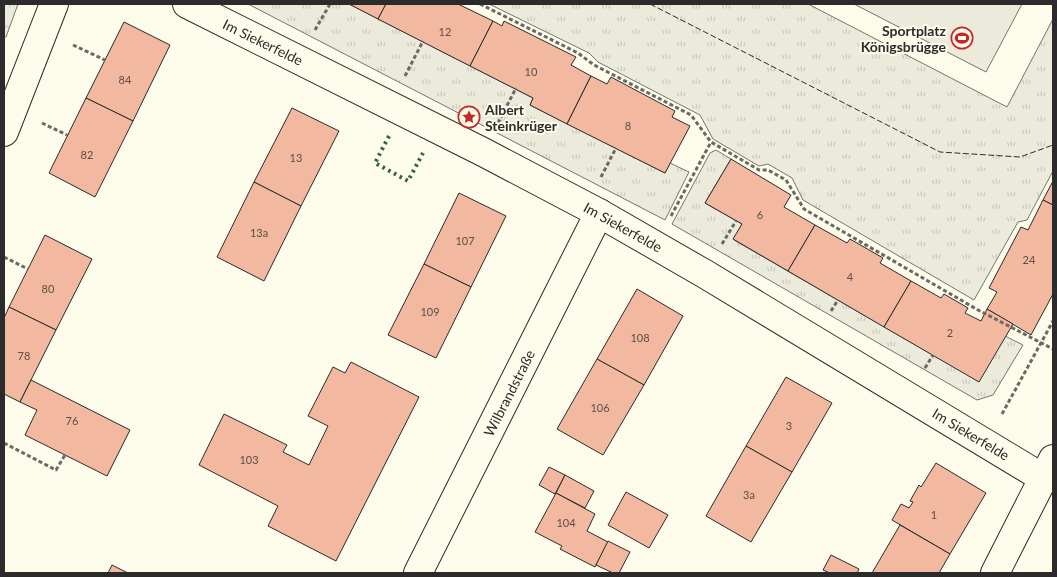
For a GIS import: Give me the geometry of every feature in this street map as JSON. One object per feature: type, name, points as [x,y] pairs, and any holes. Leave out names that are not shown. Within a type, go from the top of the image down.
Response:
[{"type":"street","points":[[4,132],[54,4]]},
{"type":"street","name":"Im Siekerfelde","points":[[187,4],[458,139],[600,213],[986,443],[1048,468]]},
{"type":"street","name":"Wilbrandstraße","points":[[418,573],[600,213]]},
{"type":"street","points":[[995,573],[1048,468]]},
{"type":"path","points":[[480,4],[578,53],[594,65],[691,115],[711,142],[759,170],[768,170],[786,180],[804,209],[969,305],[1053,350]]},
{"type":"path","points":[[655,245],[711,142]]},
{"type":"path","points":[[4,257],[28,269]]},
{"type":"path","points":[[986,443],[1053,320]]},
{"type":"path","points":[[4,443],[56,470],[64,455]]},
{"type":"green space","points":[[4,4],[18,4],[6,37],[4,36]]},
{"type":"green space","points":[[248,4],[349,4],[533,98],[530,105],[665,173],[670,163],[689,172],[665,220]]},
{"type":"green space","points":[[489,4],[808,4],[1007,107],[1053,19],[1053,171],[1027,220],[1018,222],[974,300],[803,200],[792,178],[768,164],[759,166],[713,139],[700,115],[598,62],[589,53]]},
{"type":"green space","name":"Sportplatz Königsbrügge","points":[[854,4],[1022,4],[986,72]]},
{"type":"green space","points":[[716,150],[731,159],[705,203],[742,224],[734,240],[933,355],[1005,336],[1023,345],[993,395],[977,400],[672,224],[710,153]]},
{"type":"building","points":[[349,4],[386,4],[378,19]]},
{"type":"building","points":[[386,4],[458,4],[493,21],[470,66],[378,19]]},
{"type":"building","points":[[493,21],[502,26],[504,21],[576,57],[571,65],[591,76],[567,124],[530,105],[533,98],[470,66]]},
{"type":"building","points":[[124,22],[170,45],[133,121],[86,98]]},
{"type":"building","points":[[591,76],[607,84],[611,77],[675,111],[672,117],[690,126],[665,173],[567,124]]},
{"type":"building","points":[[86,98],[133,121],[95,197],[49,173]]},
{"type":"building","points":[[292,108],[339,131],[301,206],[254,182]]},
{"type":"building","points":[[731,159],[791,195],[784,207],[815,225],[788,271],[733,239],[742,224],[705,203]]},
{"type":"building","points":[[1053,181],[1053,205],[1043,200]]},
{"type":"building","points":[[254,182],[301,206],[264,281],[217,257]]},
{"type":"building","points":[[459,193],[506,216],[471,287],[424,264]]},
{"type":"building","points":[[1043,200],[1053,205],[1053,294],[1031,335],[987,309],[997,292],[989,288],[1021,227],[1028,230]]},
{"type":"building","points":[[815,225],[847,243],[850,239],[883,258],[880,263],[911,281],[884,327],[788,271]]},
{"type":"building","points":[[45,235],[92,259],[56,330],[9,307]]},
{"type":"building","points":[[424,264],[471,287],[436,358],[388,335]]},
{"type":"building","points":[[911,281],[941,298],[944,294],[968,308],[965,313],[981,321],[987,309],[1013,324],[979,382],[884,327]]},
{"type":"building","points":[[637,289],[683,316],[644,385],[597,359]]},
{"type":"building","points":[[9,307],[56,330],[20,402],[4,394],[4,318]]},
{"type":"building","points":[[597,359],[644,385],[603,455],[557,429]]},
{"type":"building","points":[[351,362],[419,397],[336,561],[268,526],[278,506],[199,465],[224,414],[287,445],[283,452],[309,465],[328,426],[308,416],[333,367],[345,373]]},
{"type":"building","points":[[786,377],[832,403],[792,472],[746,446]]},
{"type":"building","points":[[31,380],[130,430],[107,476],[25,435],[37,410],[20,402]]},
{"type":"building","points":[[746,446],[792,472],[751,542],[706,516]]},
{"type":"building","points":[[936,463],[986,493],[950,554],[892,520],[901,504],[909,508],[913,502],[910,501],[919,485],[921,487]]},
{"type":"building","points":[[549,467],[565,475],[555,494],[539,485]]},
{"type":"building","points":[[565,475],[594,491],[585,508],[556,493]]},
{"type":"building","points":[[626,492],[668,515],[649,548],[608,525]]},
{"type":"building","points":[[556,493],[595,514],[587,531],[608,542],[595,567],[560,549],[562,546],[535,532]]},
{"type":"building","points":[[900,525],[950,554],[939,573],[872,573]]},
{"type":"building","points":[[608,541],[630,552],[619,573],[613,573],[596,565]]},
{"type":"building","points":[[831,555],[859,569],[857,573],[830,573],[823,570]]},
{"type":"building","points":[[112,565],[128,573],[108,573]]},
{"type":"hedge","points":[[389,136],[375,163],[408,181],[423,153]]},
{"type":"fence","points":[[650,4],[940,152],[1020,157],[1053,145]]},
{"type":"place","name":"Sportplatz Königsbrügge","points":[[962,38]]},
{"type":"place","name":"Albert Steinkrüger","points":[[469,117]]}]
